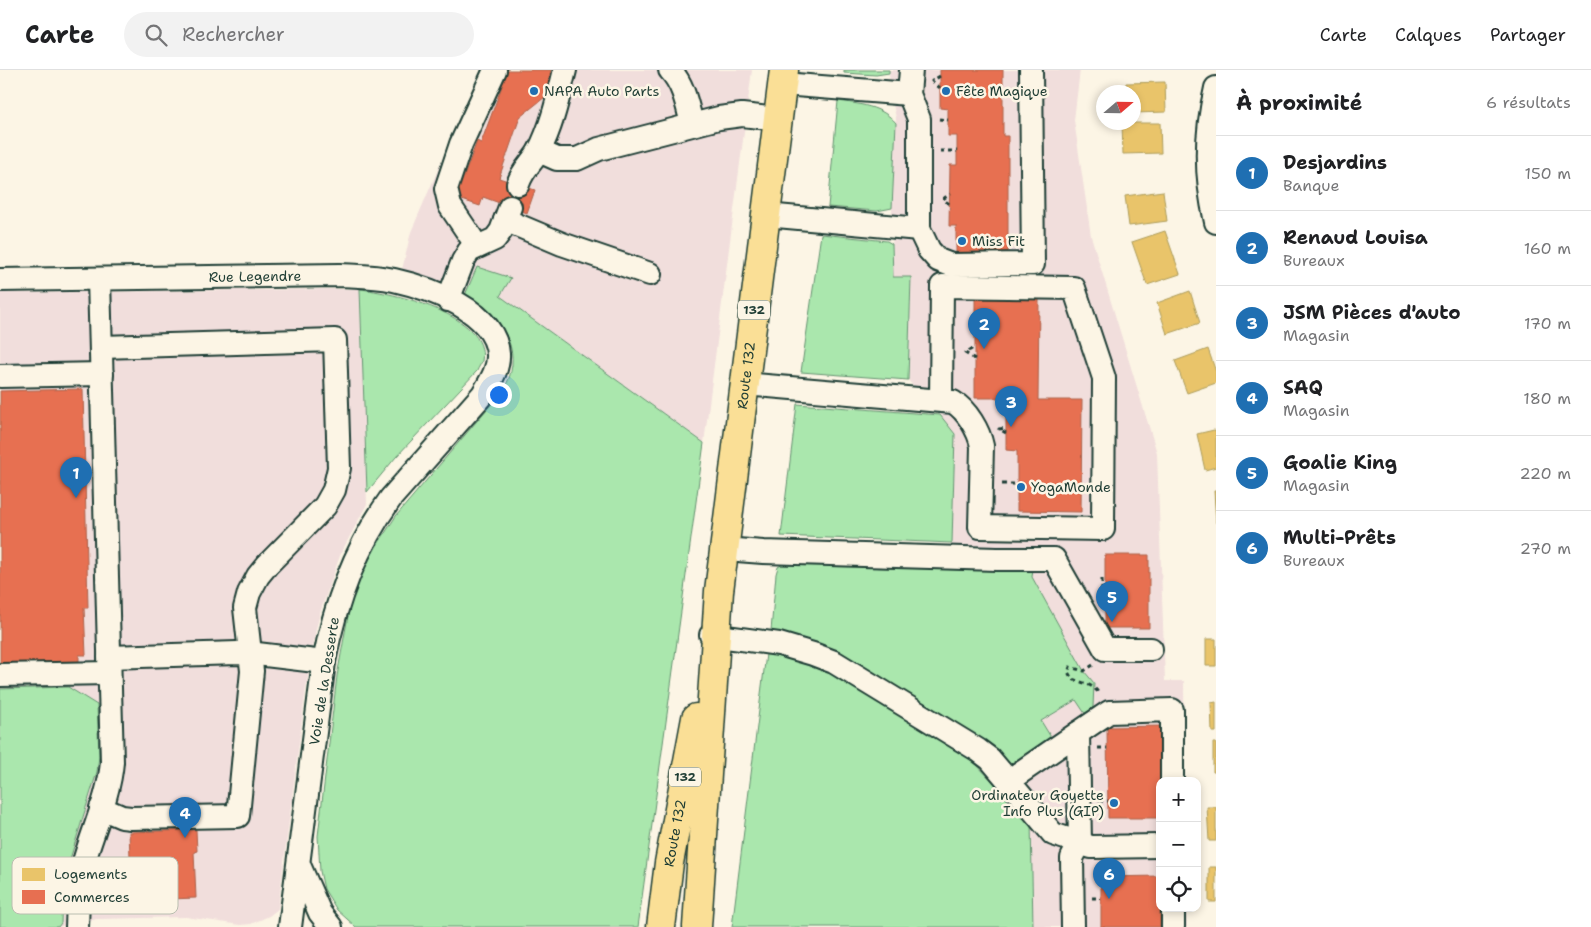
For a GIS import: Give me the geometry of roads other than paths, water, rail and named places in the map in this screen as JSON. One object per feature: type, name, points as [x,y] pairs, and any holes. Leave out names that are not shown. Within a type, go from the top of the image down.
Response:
[{"type":"highway","name":"Route 132","points":[[697,927],[714,635],[784,77]]},
{"type":"highway","name":"Route 132","points":[[662,927],[669,862],[714,635]]},
{"type":"street","points":[[477,246],[450,206],[446,189],[461,144],[495,70]]},
{"type":"street","points":[[518,184],[522,173],[539,151],[554,114],[565,70]]},
{"type":"street","points":[[670,70],[684,94],[692,124]]},
{"type":"street","points":[[911,70],[909,94],[919,119],[919,228],[929,250],[938,260],[951,265],[1033,264],[1031,70]]},
{"type":"street","points":[[784,77],[909,94]]},
{"type":"street","points":[[1216,88],[1209,120],[1207,160],[1211,200],[1216,222]]},
{"type":"street","points":[[539,151],[557,159],[578,160],[599,149],[692,124],[742,115],[778,119]]},
{"type":"street","points":[[448,300],[469,252],[477,246],[495,239],[502,231],[508,214],[562,244],[650,274]]},
{"type":"street","points":[[766,215],[919,228]]},
{"type":"street","points":[[941,400],[943,262]]},
{"type":"street","name":"Rue Legendre","points":[[0,280],[354,276],[404,283],[426,290],[470,311],[492,336]]},
{"type":"street","points":[[86,857],[111,773],[112,762],[99,279]]},
{"type":"street","points":[[744,384],[953,402],[958,405],[978,431],[982,446],[980,527],[1103,529],[1104,378],[1074,288],[942,286]]},
{"type":"street","name":"Voie de la Desserte","points":[[290,927],[324,662],[332,622],[348,572],[378,516],[391,498],[486,388],[497,364],[498,355],[492,336]]},
{"type":"street","points":[[101,347],[335,340],[339,468],[334,490],[325,506],[267,565],[249,593],[245,608],[252,672],[238,816],[130,818],[122,817],[101,808]]},
{"type":"street","points":[[0,376],[102,374]]},
{"type":"street","points":[[724,549],[821,554],[1054,559],[1105,649],[1151,649]]},
{"type":"street","points":[[714,635],[779,644],[834,662],[990,759],[1053,834],[1091,847],[1156,846]]},
{"type":"street","points":[[0,675],[250,654],[324,662]]},
{"type":"street","points":[[1008,781],[1109,712],[1172,710],[1172,777]]},
{"type":"street","points":[[1073,927],[1072,858],[1080,843],[1078,733]]},
{"type":"street","points":[[298,864],[320,913],[331,927]]},
{"type":"street","points":[[1173,912],[1173,927]]},
{"type":"street","points":[[77,914],[77,927]]},
{"type":"place","name":"NAPA Auto Parts","points":[[534,91]]},
{"type":"place","name":"Fête Magique","points":[[946,91]]},
{"type":"place","name":"Miss Fit","points":[[962,241]]},
{"type":"place","name":"Renaud Louisa","points":[[984,349]]},
{"type":"place","name":"JSM Pièces d'auto","points":[[1011,427]]},
{"type":"place","name":"YogaMonde","points":[[1021,487]]},
{"type":"place","name":"Desjardins","points":[[76,498]]},
{"type":"place","name":"Goalie King","points":[[1112,622]]},
{"type":"place","name":"Ordinateur Goyette Info Plus (GIP)","points":[[1114,803]]},
{"type":"place","name":"SAQ","points":[[185,838]]},
{"type":"place","name":"Multi-Prêts","points":[[1109,899]]}]
